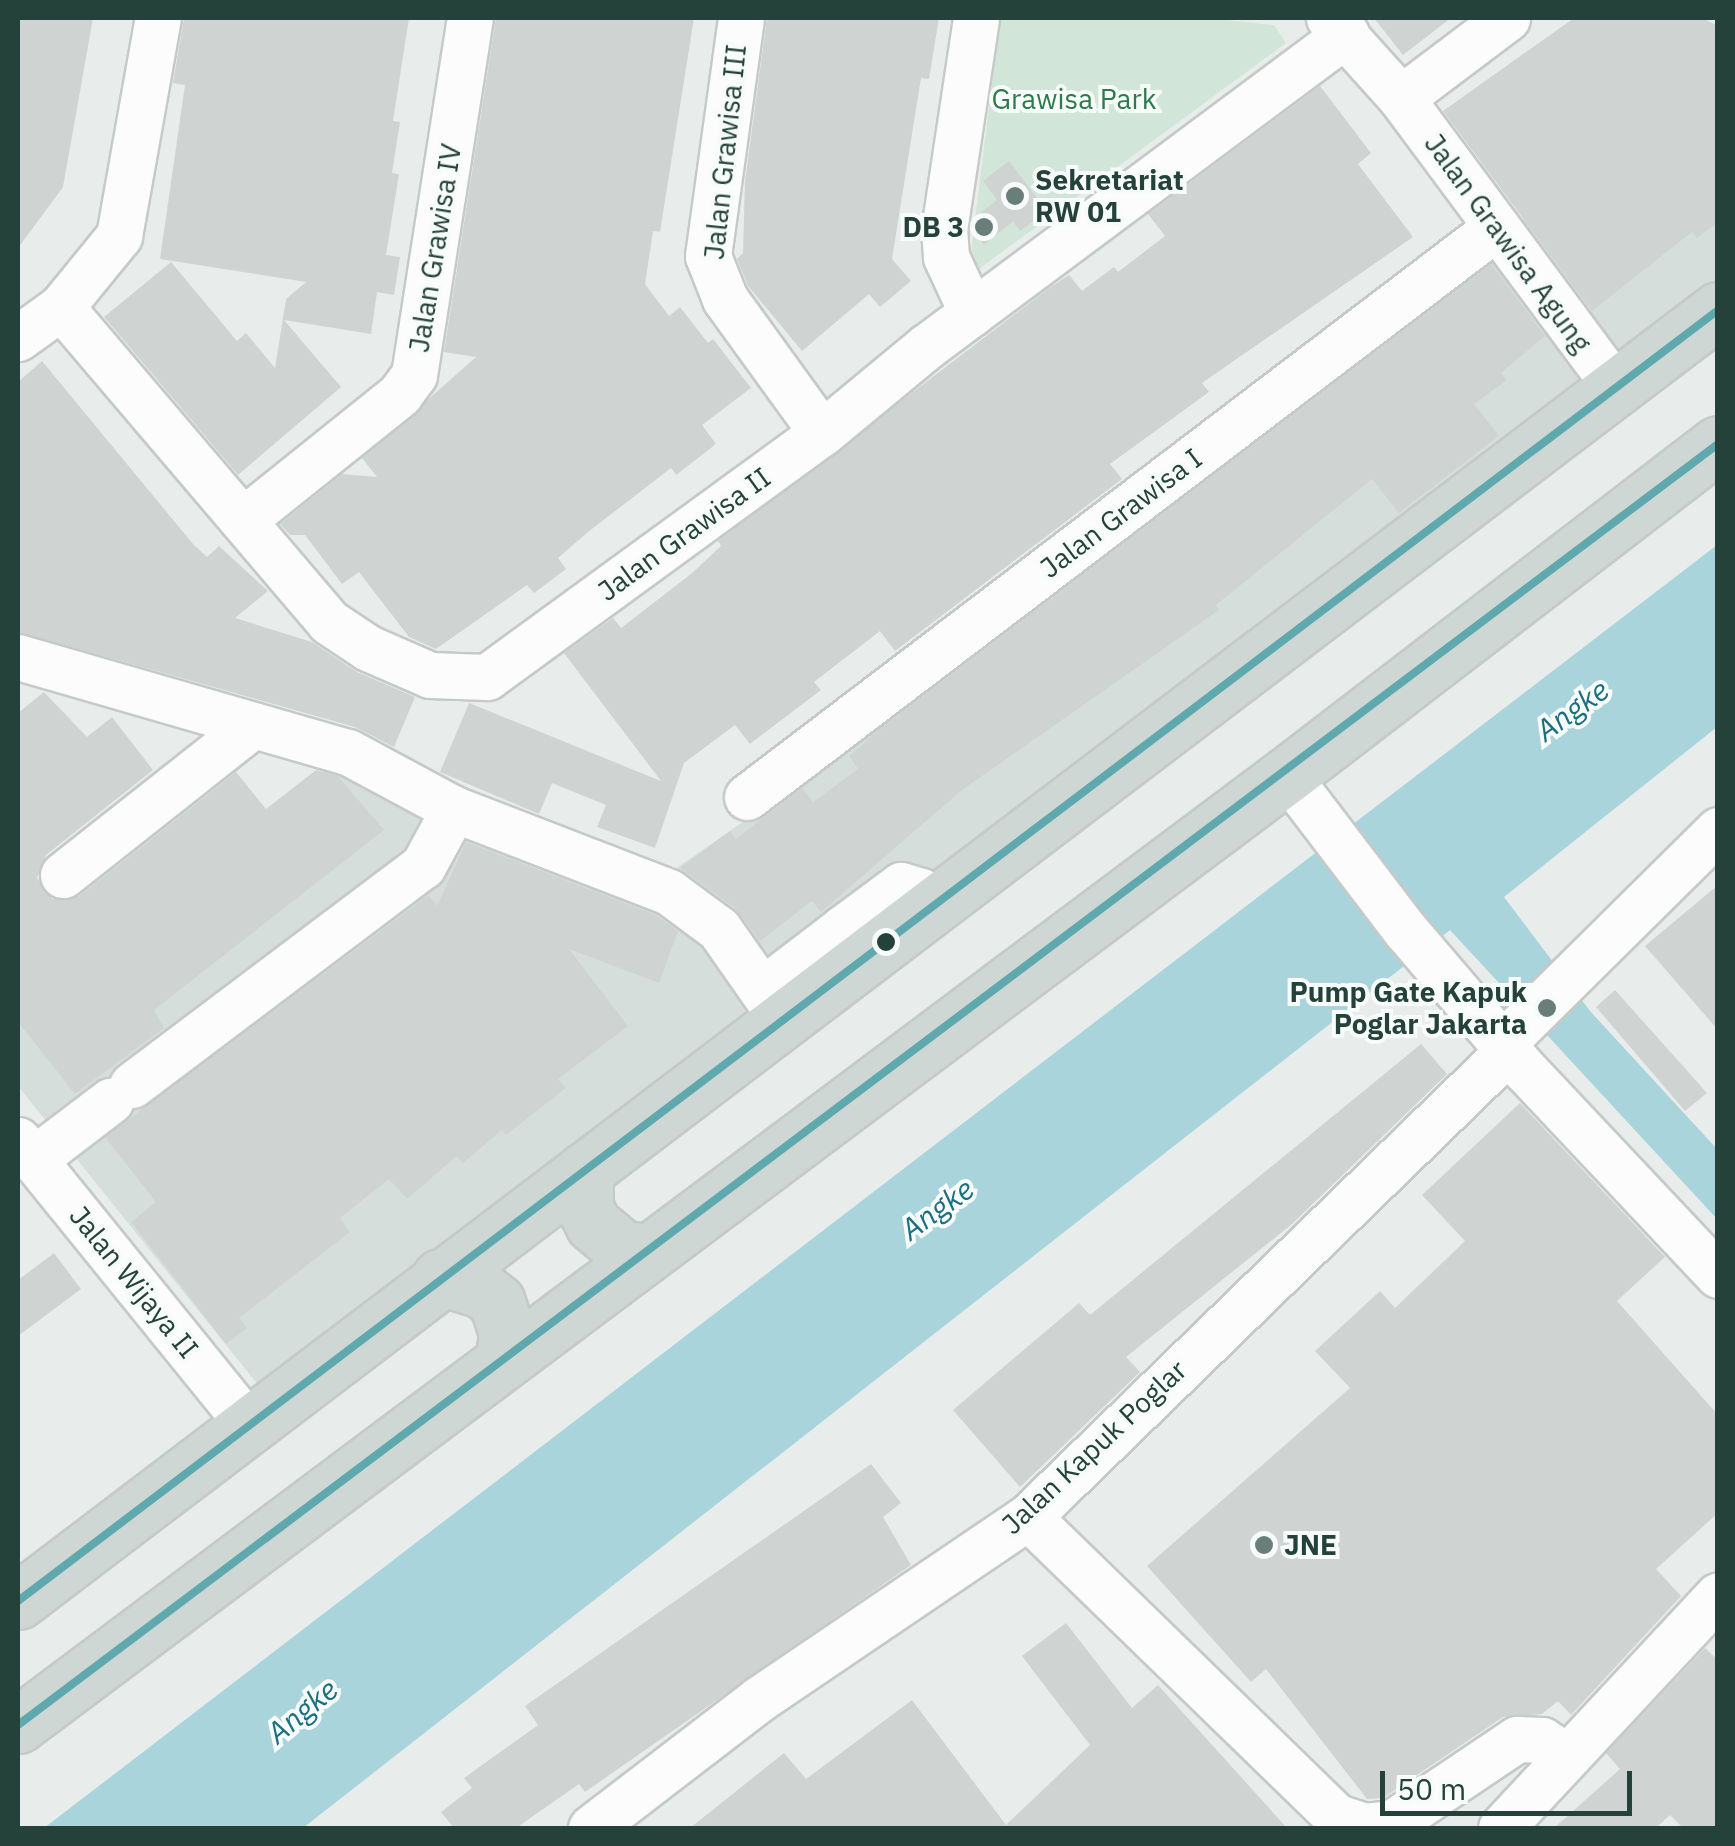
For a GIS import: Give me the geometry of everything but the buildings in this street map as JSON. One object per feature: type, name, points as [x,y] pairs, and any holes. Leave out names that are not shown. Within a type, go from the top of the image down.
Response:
[{"type":"main road","points":[[18,1601],[584,1170],[773,1006],[854,944],[933,910],[1718,310]]},
{"type":"main road","points":[[18,1725],[645,1252],[1297,787],[1718,444]]},
{"type":"main road","points":[[584,1170],[593,1224],[622,1248],[645,1252]]},
{"type":"main road","points":[[440,1278],[482,1290],[497,1302],[507,1333],[504,1358]]},
{"type":"street","points":[[18,338],[61,307],[109,256],[126,217],[158,18]]},
{"type":"street","name":"Jalan Grawisa IV","points":[[243,520],[400,394],[414,374],[470,18]]},
{"type":"street","name":"Jalan Grawisa III","points":[[740,18],[708,256],[724,298],[822,433]]},
{"type":"street","points":[[972,312],[946,257],[944,230],[976,18]]},
{"type":"street","points":[[1402,98],[1507,18]]},
{"type":"street","name":"Jalan Grawisa II","points":[[61,307],[315,608],[349,636],[430,675],[472,680],[504,667],[822,433],[1337,26]]},
{"type":"street","name":"Jalan Grawisa Agung","points":[[1337,26],[1402,98],[1494,229],[1616,388]]},
{"type":"street","name":"Jalan Grawisa I","points":[[747,797],[1494,229]]},
{"type":"street","points":[[24,666],[348,752],[454,809],[587,855],[669,892],[719,929],[773,1006]]},
{"type":"street","points":[[62,876],[253,725]]},
{"type":"street","points":[[1297,787],[1393,908],[1718,1275]]},
{"type":"street","points":[[26,1150],[121,1093],[423,866],[454,809]]},
{"type":"street","name":"Jalan Kapuk Poglar","points":[[591,1828],[759,1700],[1028,1518],[1718,830]]},
{"type":"street","name":"Jalan Wijaya II","points":[[26,1150],[250,1425]]},
{"type":"street","points":[[1028,1518],[1336,1816],[1364,1826],[1392,1823],[1517,1739],[1542,1740],[1567,1757]]},
{"type":"street","points":[[1501,1828],[1718,1595]]},
{"type":"shaded area","points":[[1717,70],[1717,281],[259,1386],[18,1086],[18,1005],[338,760],[652,885],[753,815]]},
{"type":"green space","name":"Grawisa Park","points":[[1000,18],[1208,18],[1274,25],[1286,43],[968,277]]},
{"type":"water","name":"Angke","points":[[1717,545],[1717,727],[1504,897],[1590,1011],[1717,1149],[1717,1219],[1450,930],[303,1828],[44,1828]]},
{"type":"transit line","points":[[18,1601],[1718,310]]},
{"type":"transit line","points":[[18,1725],[1718,444]]},
{"type":"place","name":"Sekretariat RW 01","points":[[1015,196]]},
{"type":"place","name":"DB 3","points":[[984,227]]},
{"type":"place","name":"Pump Gate Kapuk Poglar Jakarta","points":[[1547,1008]]},
{"type":"place","name":"JNE","points":[[1264,1545]]}]
